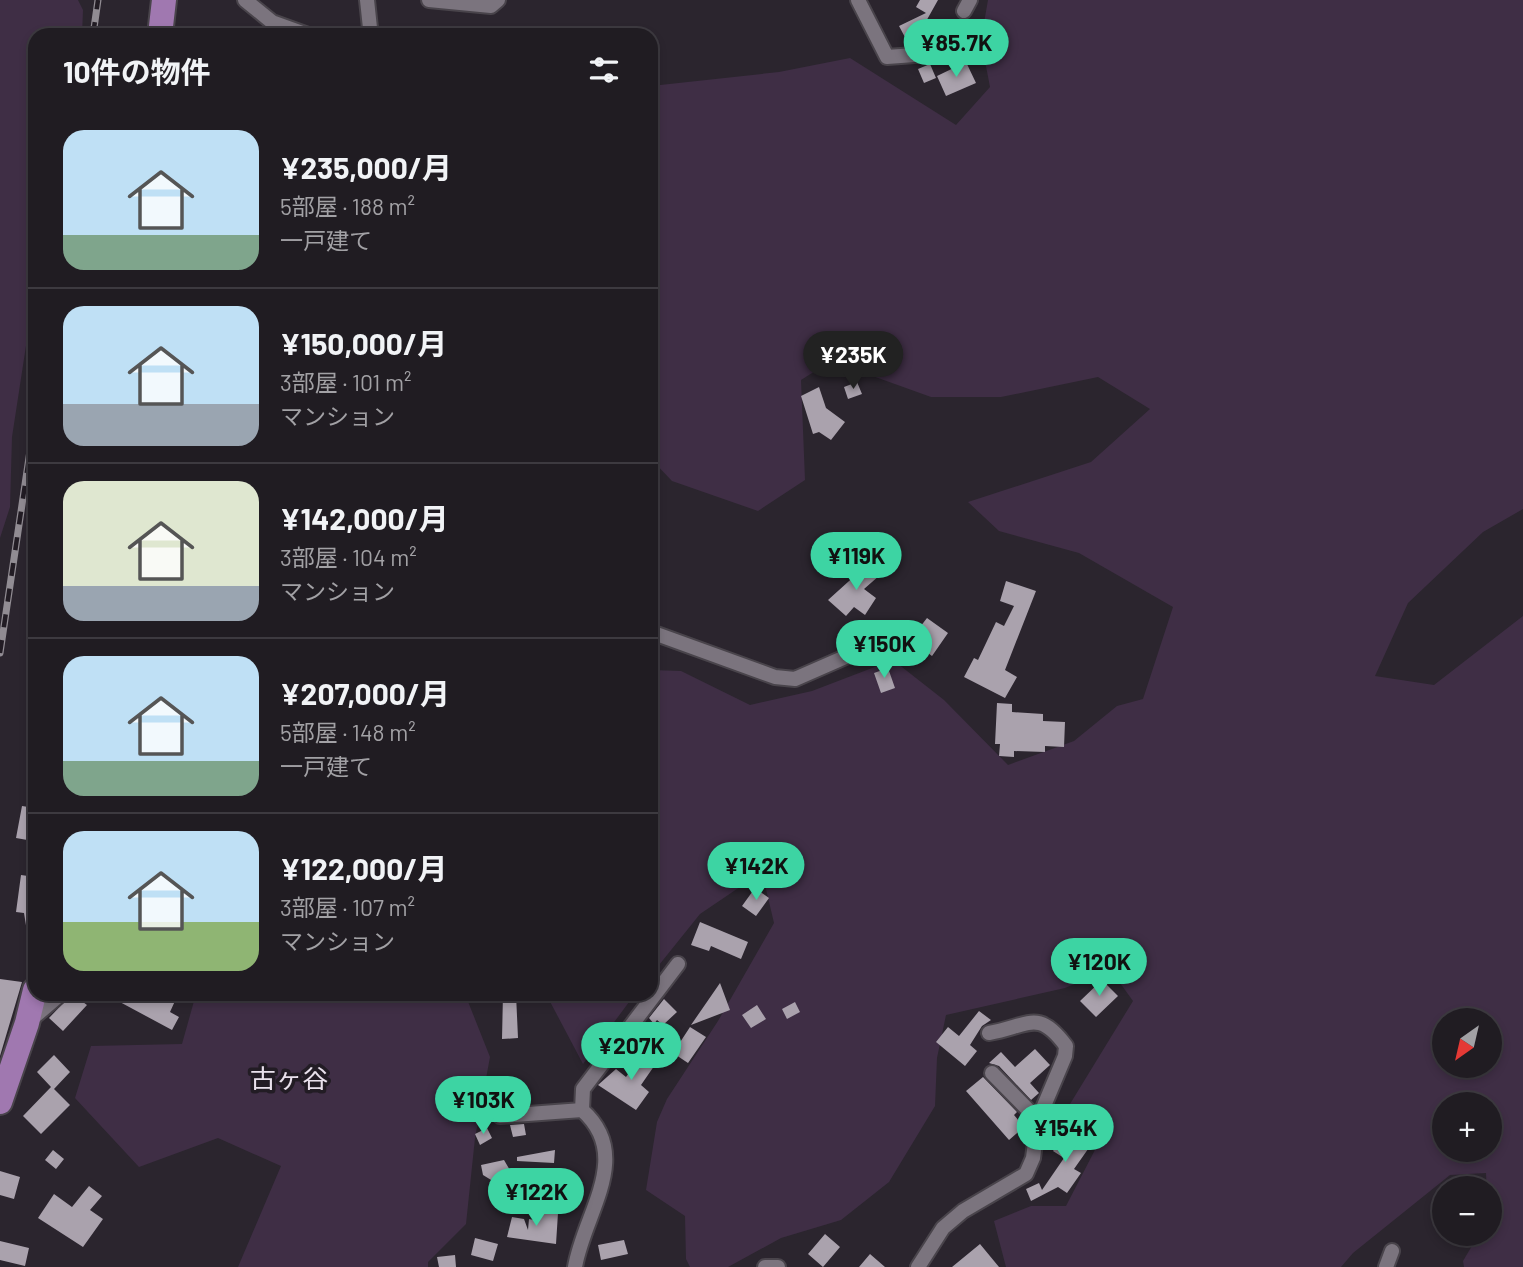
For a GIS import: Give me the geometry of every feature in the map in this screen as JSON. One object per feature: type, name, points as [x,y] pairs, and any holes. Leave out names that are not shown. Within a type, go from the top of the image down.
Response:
[{"type":"highway","points":[[161,28],[164,0]]},
{"type":"highway","points":[[0,1102],[6,1062],[27,1023],[32,1001]]},
{"type":"street","points":[[245,0],[272,22],[289,28]]},
{"type":"street","points":[[367,0],[370,28]]},
{"type":"street","points":[[429,0],[491,6],[498,0]]},
{"type":"street","points":[[858,0],[887,57],[955,52]]},
{"type":"street","points":[[658,635],[775,677],[795,678],[859,651],[899,638]]},
{"type":"street","points":[[658,990],[678,964]]},
{"type":"street","points":[[27,1023],[53,1001]]},
{"type":"street","points":[[582,1110],[583,1089],[650,1001]]},
{"type":"street","points":[[918,1267],[943,1228],[963,1211],[1026,1174],[1033,1158],[1038,1120],[1065,1056],[1066,1046],[1051,1026],[1037,1021],[989,1033]]},
{"type":"street","points":[[992,1073],[1038,1120]]},
{"type":"street","points":[[500,1116],[582,1110],[595,1122],[604,1139],[603,1183],[575,1267]]},
{"type":"street","points":[[1386,1267],[1392,1251]]},
{"type":"street","points":[[765,1267],[778,1267]]},
{"type":"shaded area","points":[[0,0],[78,0],[83,10],[82,28],[28,28],[28,333],[12,437],[10,507],[0,538]]},
{"type":"shaded area","points":[[988,0],[1523,0],[1523,509],[1483,532],[1408,603],[1375,676],[1434,685],[1523,616],[1523,1267],[1464,1267],[1463,1261],[1472,1246],[1502,1246],[1502,1176],[1486,1176],[1486,1173],[1432,1176],[1432,1189],[1353,1253],[1341,1267],[1006,1267],[994,1221],[1031,1206],[1066,1206],[1097,1146],[1086,1121],[1070,1104],[1133,1001],[1110,969],[1065,988],[946,1015],[937,1058],[935,1106],[889,1182],[841,1220],[781,1238],[728,1267],[690,1267],[686,1259],[685,1216],[646,1190],[657,1122],[667,1099],[718,1021],[774,923],[762,872],[700,914],[658,966],[658,670],[681,671],[750,705],[812,691],[893,660],[944,700],[1008,765],[1074,741],[1117,706],[1143,699],[1173,607],[1079,553],[999,531],[968,502],[1091,462],[1150,409],[1098,377],[1001,397],[931,397],[831,361],[801,380],[805,480],[758,511],[672,481],[658,466],[658,85],[779,72],[850,58],[956,125],[990,87],[981,40]]},
{"type":"shaded area","points":[[194,1001],[468,1001],[490,1057],[475,1138],[466,1224],[428,1262],[428,1267],[238,1267],[281,1166],[218,1138],[139,1167],[75,1098],[91,1046],[182,1044]]},
{"type":"shaded area","points":[[550,1001],[630,1001],[583,1064]]},
{"type":"building","points":[[920,0],[938,0],[924,25],[927,31],[907,41],[899,26],[926,13],[916,7]]},
{"type":"building","points":[[966,62],[976,83],[946,96],[937,76]]},
{"type":"building","points":[[930,64],[936,78],[924,83],[918,69]]},
{"type":"building","points":[[857,382],[862,394],[848,399],[844,387]]},
{"type":"building","points":[[819,387],[826,408],[845,422],[831,440],[819,432],[813,434],[801,396]]},
{"type":"building","points":[[869,563],[880,575],[864,589],[876,598],[865,615],[854,607],[846,616],[828,600]]},
{"type":"building","points":[[1006,581],[1036,591],[1005,670],[1017,677],[1005,698],[964,677],[974,658],[978,660],[996,622],[1004,626],[1014,606],[1000,601]]},
{"type":"building","points":[[927,618],[948,633],[932,656],[910,640]]},
{"type":"building","points":[[888,668],[895,688],[881,693],[874,673]]},
{"type":"building","points":[[997,703],[1012,704],[1012,712],[1043,714],[1043,721],[1065,722],[1064,747],[1045,746],[1045,752],[1014,751],[1014,757],[999,756],[1000,744],[995,744]]},
{"type":"building","points":[[22,806],[28,807],[28,840],[16,838]]},
{"type":"building","points":[[21,875],[28,876],[28,938],[24,913],[16,912]]},
{"type":"building","points":[[755,888],[769,898],[756,916],[742,906]]},
{"type":"building","points":[[700,922],[748,942],[741,959],[711,946],[709,951],[691,945]]},
{"type":"building","points":[[0,979],[22,982],[0,1056]]},
{"type":"building","points":[[1102,980],[1118,996],[1096,1017],[1080,1001]]},
{"type":"building","points":[[720,983],[730,1010],[691,1025]]},
{"type":"building","points":[[664,999],[677,1012],[663,1025],[657,1020],[654,1024],[649,1018]]},
{"type":"building","points":[[65,1001],[82,1001],[87,1005],[63,1031],[49,1018]]},
{"type":"building","points":[[118,1001],[175,1001],[170,1012],[179,1017],[172,1030]]},
{"type":"building","points":[[503,1001],[516,1001],[518,1038],[502,1039]]},
{"type":"building","points":[[795,1002],[800,1012],[787,1019],[782,1009]]},
{"type":"building","points":[[757,1005],[766,1019],[751,1028],[742,1015]]},
{"type":"building","points":[[979,1011],[991,1020],[982,1026],[970,1045],[977,1051],[965,1066],[936,1042],[948,1027],[959,1036]]},
{"type":"building","points":[[690,1027],[706,1037],[688,1063],[673,1053]]},
{"type":"building","points":[[1035,1049],[1050,1065],[1030,1083],[1039,1093],[1031,1100],[999,1066],[989,1063],[1001,1052],[1015,1067]]},
{"type":"building","points":[[645,1050],[659,1059],[641,1085],[649,1092],[636,1110],[598,1085],[616,1069],[626,1077]]},
{"type":"building","points":[[54,1055],[70,1072],[54,1089],[70,1105],[41,1134],[23,1116],[51,1087],[37,1072]]},
{"type":"building","points":[[983,1077],[1017,1112],[1014,1115],[1024,1127],[1009,1140],[966,1091]]},
{"type":"building","points":[[524,1124],[526,1135],[513,1137],[510,1125]]},
{"type":"building","points":[[1070,1126],[1093,1142],[1074,1169],[1081,1173],[1067,1193],[1058,1187],[1031,1201],[1026,1189],[1039,1183],[1042,1190],[1064,1158],[1053,1151]]},
{"type":"building","points":[[487,1128],[492,1138],[480,1145],[475,1134]]},
{"type":"building","points":[[53,1150],[64,1159],[56,1169],[45,1160]]},
{"type":"building","points":[[555,1150],[554,1163],[517,1161],[517,1157]]},
{"type":"building","points":[[504,1160],[515,1179],[496,1183],[483,1175],[481,1165]]},
{"type":"building","points":[[0,1171],[20,1177],[14,1199],[0,1195]]},
{"type":"building","points":[[89,1186],[102,1196],[90,1210],[103,1219],[83,1247],[38,1218],[54,1194],[72,1207]]},
{"type":"building","points":[[540,1211],[558,1213],[556,1244],[507,1237],[512,1217],[524,1219],[528,1230],[529,1219],[539,1221]]},
{"type":"building","points":[[825,1234],[840,1247],[823,1267],[808,1254]]},
{"type":"building","points":[[475,1238],[498,1244],[493,1261],[471,1255]]},
{"type":"building","points":[[624,1240],[628,1254],[601,1260],[598,1245]]},
{"type":"building","points":[[0,1241],[29,1248],[25,1266],[0,1260]]},
{"type":"building","points":[[980,1244],[999,1267],[952,1267]]},
{"type":"building","points":[[870,1254],[885,1267],[859,1267]]},
{"type":"building","points":[[455,1255],[456,1267],[439,1267],[437,1257]]},
{"type":"railway","points":[[94,28],[98,0]]},
{"type":"railway","points":[[0,653],[28,464]]},
{"type":"district","name":"古ヶ谷","points":[[289,1079]]}]
